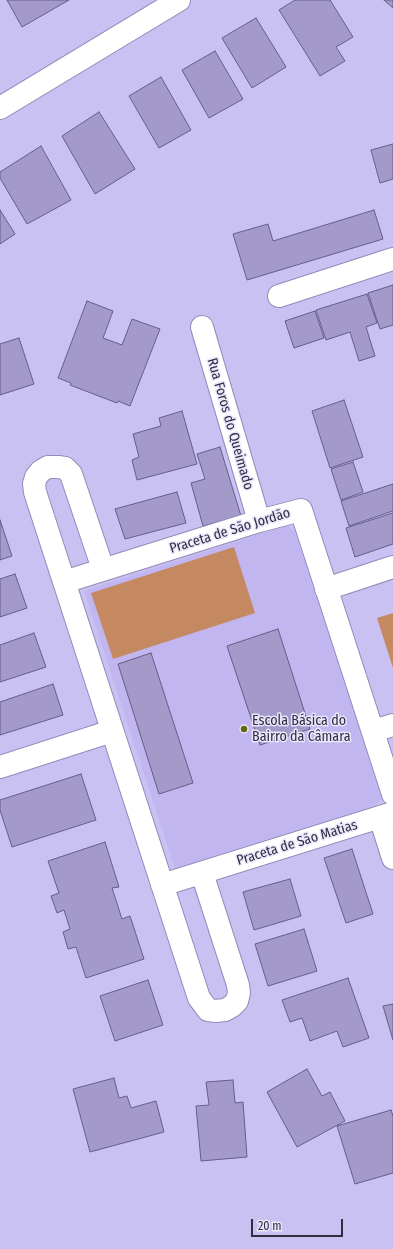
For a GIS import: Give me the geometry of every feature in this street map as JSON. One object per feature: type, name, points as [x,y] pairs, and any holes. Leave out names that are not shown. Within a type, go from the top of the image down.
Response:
[{"type":"street","points":[[0,108],[179,0]]},
{"type":"street","points":[[279,296],[393,259]]},
{"type":"street","name":"Rua Foros do Queimado","points":[[202,327],[259,521]]},
{"type":"street","points":[[103,570],[71,474],[65,468],[58,467],[48,467],[41,471],[36,477],[34,484],[35,492],[199,998],[208,1010],[225,1010],[237,1001],[239,993],[238,985],[202,873]]},
{"type":"street","name":"Praceta de São Jordão","points":[[64,582],[259,521],[300,510],[326,589]]},
{"type":"street","points":[[393,567],[326,589],[393,794]]},
{"type":"street","points":[[373,731],[393,725]]},
{"type":"street","points":[[0,767],[112,731]]},
{"type":"street","points":[[387,815],[393,858]]},
{"type":"street","name":"Praceta de São Matias","points":[[162,885],[387,815]]},
{"type":"shaded area","name":"Escola Básica do Bairro da Câmara","points":[[288,526],[295,532],[381,795],[381,800],[374,806],[175,868],[84,591]]},
{"type":"shaded area","points":[[234,547],[255,613],[113,659],[91,593]]},
{"type":"shaded area","points":[[393,613],[393,668],[377,618]]},
{"type":"building","points":[[7,0],[69,0],[22,27]]},
{"type":"building","points":[[295,0],[330,0],[353,37],[336,47],[345,61],[320,76],[279,10]]},
{"type":"building","points":[[384,0],[393,0],[393,8]]},
{"type":"building","points":[[256,18],[286,67],[252,88],[222,38]]},
{"type":"building","points":[[215,51],[243,99],[209,118],[182,70]]},
{"type":"building","points":[[161,77],[191,130],[159,148],[129,96]]},
{"type":"building","points":[[99,112],[135,169],[95,194],[62,136]]},
{"type":"building","points":[[393,144],[393,179],[380,183],[371,150]]},
{"type":"building","points":[[41,146],[71,200],[27,224],[0,178],[0,172]]},
{"type":"building","points":[[0,210],[15,234],[0,244]]},
{"type":"building","points":[[374,210],[383,239],[247,280],[233,234],[268,224],[273,241]]},
{"type":"building","points":[[393,285],[393,325],[380,329],[368,293]]},
{"type":"building","points":[[367,294],[377,323],[366,327],[375,356],[359,361],[350,332],[326,340],[316,310]]},
{"type":"building","points":[[87,301],[113,311],[103,338],[122,345],[132,319],[160,329],[130,406],[118,401],[117,403],[70,385],[71,383],[58,378]]},
{"type":"building","points":[[315,311],[324,338],[294,348],[285,321]]},
{"type":"building","points":[[19,338],[34,384],[0,395],[0,344]]},
{"type":"building","points":[[344,400],[363,457],[330,468],[312,411]]},
{"type":"building","points":[[182,411],[197,464],[137,480],[132,460],[139,457],[133,434],[161,426],[159,418]]},
{"type":"building","points":[[220,447],[241,516],[203,526],[191,483],[205,479],[197,454]]},
{"type":"building","points":[[353,462],[363,492],[341,500],[331,469]]},
{"type":"building","points":[[393,484],[393,511],[349,526],[341,501]]},
{"type":"building","points":[[177,492],[186,523],[125,539],[115,509]]},
{"type":"building","points":[[393,513],[393,544],[355,557],[346,528]]},
{"type":"building","points":[[0,520],[12,556],[0,560]]},
{"type":"building","points":[[15,574],[27,608],[0,617],[0,579]]},
{"type":"building","points":[[278,629],[310,729],[260,745],[227,646]]},
{"type":"building","points":[[34,633],[46,667],[0,682],[0,645]]},
{"type":"building","points":[[151,653],[193,783],[159,794],[118,664]]},
{"type":"building","points":[[53,684],[63,715],[0,735],[0,702]]},
{"type":"building","points":[[81,774],[96,820],[12,847],[0,810],[0,800]]},
{"type":"building","points":[[105,842],[119,887],[112,888],[122,919],[130,916],[144,959],[86,978],[76,947],[68,949],[63,932],[70,929],[64,910],[57,913],[51,896],[59,893],[48,861]]},
{"type":"building","points":[[352,849],[373,914],[346,923],[324,858]]},
{"type":"building","points":[[290,879],[301,916],[254,930],[243,892]]},
{"type":"building","points":[[304,929],[317,971],[268,986],[255,944]]},
{"type":"building","points":[[348,978],[369,1038],[343,1047],[337,1031],[310,1041],[302,1018],[290,1022],[282,1000]]},
{"type":"building","points":[[148,980],[163,1025],[115,1041],[100,996]]},
{"type":"building","points":[[393,1004],[393,1040],[383,1006]]},
{"type":"building","points":[[307,1069],[322,1096],[330,1092],[345,1121],[297,1147],[267,1092]]},
{"type":"building","points":[[114,1078],[119,1098],[127,1096],[131,1108],[156,1101],[164,1132],[90,1152],[73,1089]]},
{"type":"building","points":[[233,1080],[235,1103],[243,1102],[247,1157],[201,1161],[196,1106],[209,1105],[206,1082]]},
{"type":"building","points":[[391,1110],[393,1116],[393,1173],[355,1184],[337,1126]]},
{"type":"place","name":"Escola Básica do Bairro da Câmara","points":[[244,729]]}]
